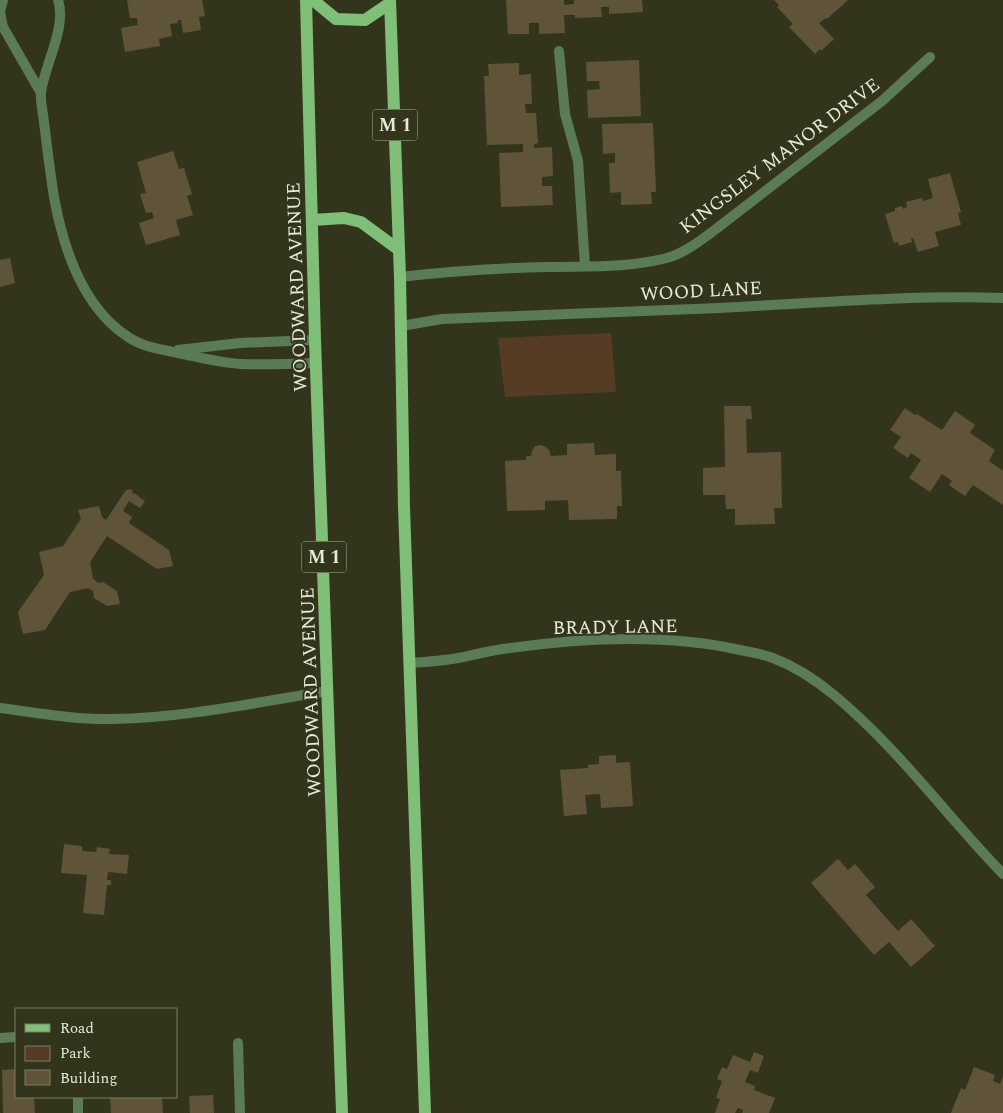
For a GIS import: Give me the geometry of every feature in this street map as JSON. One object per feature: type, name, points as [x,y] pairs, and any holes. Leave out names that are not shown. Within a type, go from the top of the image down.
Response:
[{"type":"main road","name":"WOODWARD AVENUE","points":[[306,0],[315,340],[342,1113]]},
{"type":"main road","points":[[313,0],[336,19],[365,20],[390,2]]},
{"type":"main road","name":"M 1","points":[[390,2],[400,277],[404,507],[425,1113]]},
{"type":"main road","points":[[312,220],[344,218],[361,222],[399,250]]},
{"type":"street","points":[[3,0],[0,12],[3,27],[41,93]]},
{"type":"street","points":[[58,0],[59,26],[41,93],[49,164],[55,203],[69,255],[78,277],[98,308],[120,332],[139,343],[170,351],[240,364],[316,364]]},
{"type":"street","points":[[559,51],[565,114],[578,161],[585,266]]},
{"type":"street","name":"KINGSLEY MANOR DRIVE","points":[[400,277],[473,269],[585,266],[635,263],[668,258],[693,246],[882,101],[930,57]]},
{"type":"street","name":"WOOD LANE","points":[[401,326],[442,319],[717,308],[903,297],[961,296],[1003,298]]},
{"type":"street","points":[[170,351],[240,343],[315,340]]},
{"type":"street","name":"BRADY LANE","points":[[409,663],[456,658],[501,649],[635,639],[675,640],[723,646],[773,658],[833,694],[865,722],[901,759],[1003,874]]},
{"type":"street","points":[[0,708],[76,718],[138,718],[198,711],[328,691]]},
{"type":"street","points":[[0,1038],[15,1037]]},
{"type":"street","points":[[238,1043],[240,1113]]},
{"type":"street","points":[[78,1098],[78,1113]]},
{"type":"green space","points":[[611,333],[616,392],[505,397],[498,338]]},
{"type":"building","points":[[127,0],[202,0],[205,16],[199,17],[201,30],[183,33],[181,20],[178,20],[178,23],[170,24],[172,36],[159,39],[160,46],[125,52],[121,28],[138,25],[137,18],[130,18]]},
{"type":"building","points":[[506,0],[564,0],[564,5],[574,4],[574,0],[642,0],[643,12],[609,14],[609,7],[601,7],[602,17],[575,18],[575,15],[564,15],[565,33],[539,34],[539,23],[529,23],[529,34],[508,34]]},
{"type":"building","points":[[774,0],[848,0],[827,19],[819,23],[834,39],[815,54],[789,27],[793,24],[777,7],[779,5]]},
{"type":"building","points":[[639,60],[641,116],[588,118],[587,90],[600,89],[599,81],[587,81],[586,62]]},
{"type":"building","points":[[519,63],[519,75],[531,74],[532,104],[525,104],[526,113],[536,113],[538,143],[534,144],[534,148],[552,147],[553,176],[542,177],[542,186],[552,186],[553,205],[501,207],[499,153],[523,152],[523,144],[487,145],[484,76],[489,76],[488,64]]},
{"type":"building","points":[[653,123],[656,192],[651,192],[652,204],[621,205],[621,192],[610,193],[609,163],[615,163],[615,153],[603,154],[602,124]]},
{"type":"building","points":[[173,151],[179,169],[184,168],[192,194],[187,196],[193,215],[176,220],[180,235],[146,245],[139,223],[154,218],[152,212],[146,213],[140,194],[146,193],[137,162]]},
{"type":"building","points":[[950,173],[961,212],[958,213],[961,225],[935,232],[939,246],[918,252],[913,238],[911,238],[912,242],[899,246],[898,242],[894,243],[885,214],[895,211],[895,208],[902,206],[903,209],[907,207],[906,202],[922,198],[923,201],[933,198],[928,179]]},
{"type":"building","points":[[10,258],[15,283],[0,287],[0,260]]},
{"type":"building","points":[[724,406],[751,406],[752,419],[746,419],[747,453],[781,452],[782,508],[774,508],[775,524],[735,525],[735,509],[726,509],[725,495],[703,495],[703,468],[725,467]]},
{"type":"building","points":[[905,408],[942,430],[955,411],[975,425],[970,433],[995,450],[989,461],[1003,471],[1003,505],[973,485],[965,496],[949,485],[952,481],[942,474],[930,492],[909,478],[921,460],[911,453],[908,458],[893,448],[901,437],[890,430]]},
{"type":"building","points":[[594,443],[595,455],[616,454],[616,471],[621,471],[622,506],[617,506],[617,519],[569,520],[568,500],[545,501],[545,510],[507,511],[505,461],[526,460],[526,456],[531,456],[535,446],[541,445],[546,447],[551,456],[567,455],[567,444]]},
{"type":"building","points":[[132,489],[133,495],[134,493],[145,501],[140,508],[129,501],[123,511],[132,517],[129,523],[169,550],[173,566],[157,569],[107,536],[90,562],[93,579],[99,583],[103,582],[117,591],[120,604],[107,606],[94,598],[93,591],[88,588],[70,592],[45,630],[23,634],[18,612],[44,575],[39,552],[63,546],[81,519],[78,510],[99,506],[102,517],[106,520],[126,490]]},
{"type":"building","points":[[616,755],[616,763],[630,762],[633,806],[601,808],[600,794],[585,795],[587,814],[564,816],[560,770],[588,768],[588,765],[599,764],[599,756]]},
{"type":"building","points":[[64,844],[82,846],[82,851],[96,852],[97,847],[110,849],[109,854],[129,855],[127,874],[108,872],[107,880],[111,880],[111,885],[107,885],[104,915],[83,913],[87,875],[61,873]]},
{"type":"building","points":[[838,859],[848,870],[855,864],[875,887],[866,895],[898,931],[911,919],[935,946],[911,967],[889,942],[874,955],[811,883]]},
{"type":"building","points":[[754,1052],[764,1056],[758,1073],[750,1070],[745,1082],[755,1086],[754,1090],[775,1098],[769,1113],[742,1113],[743,1110],[738,1108],[735,1113],[715,1113],[720,1099],[716,1098],[722,1081],[717,1079],[722,1067],[727,1069],[733,1055],[750,1062]]},
{"type":"building","points":[[974,1067],[995,1075],[993,1081],[1000,1084],[1003,1077],[1003,1113],[951,1113],[961,1088],[965,1090]]},
{"type":"building","points":[[15,1069],[15,1098],[34,1098],[35,1113],[3,1113],[2,1070]]},
{"type":"building","points":[[213,1095],[214,1113],[190,1113],[189,1096]]},
{"type":"building","points":[[110,1098],[162,1098],[163,1113],[111,1113]]}]
